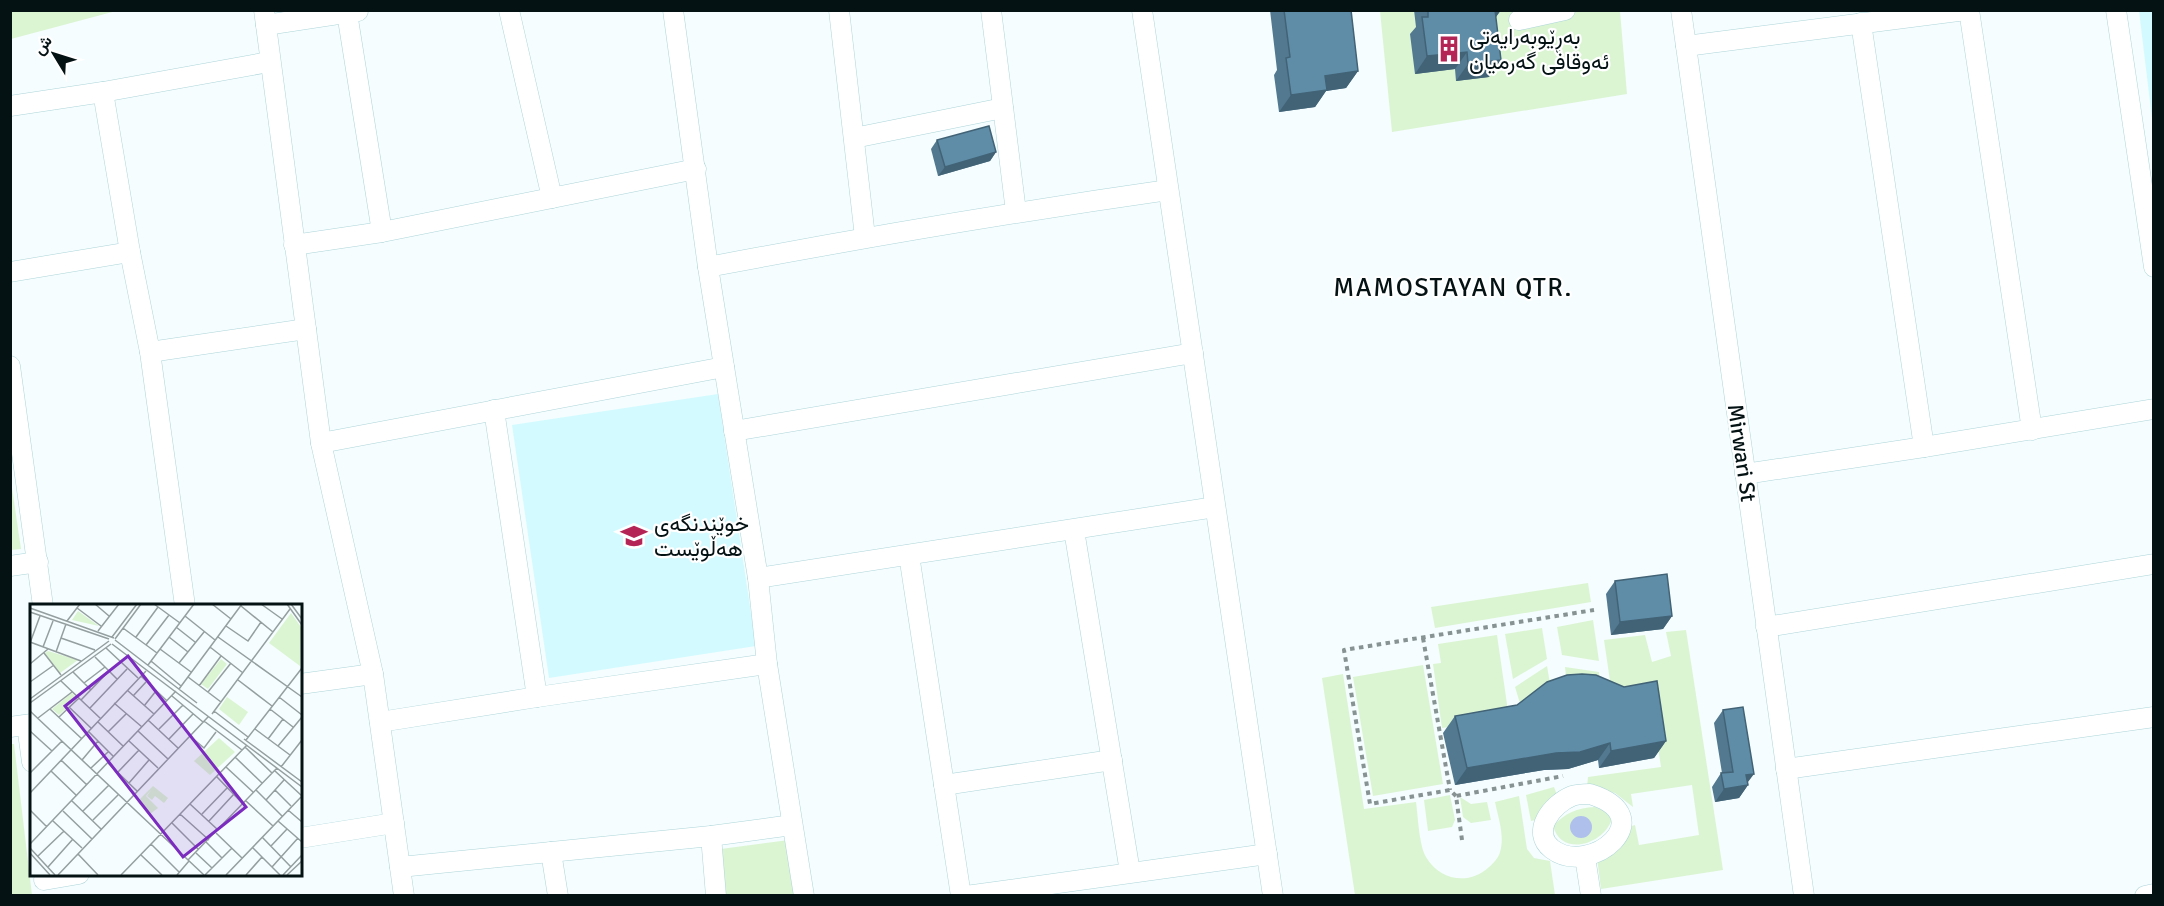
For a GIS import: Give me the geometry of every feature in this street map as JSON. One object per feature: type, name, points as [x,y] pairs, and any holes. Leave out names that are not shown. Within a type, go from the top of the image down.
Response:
[{"type":"street","points":[[509,10],[552,198]]},
{"type":"street","points":[[674,10],[708,267],[758,578],[767,664],[804,896]]},
{"type":"street","points":[[839,10],[865,237]]},
{"type":"street","points":[[991,10],[1016,212]]},
{"type":"street","points":[[1142,10],[1273,896]]},
{"type":"street","points":[[1519,20],[1565,10]]},
{"type":"street","name":"Mirwari St","points":[[1681,10],[1804,896]]},
{"type":"street","points":[[1686,46],[1968,10],[2032,430]]},
{"type":"street","points":[[2116,10],[2154,267]]},
{"type":"street","points":[[382,232],[354,12],[265,18],[321,443],[373,674],[404,896]]},
{"type":"street","points":[[1861,23],[1923,447]]},
{"type":"street","points":[[10,106],[269,62]]},
{"type":"street","points":[[103,92],[130,252],[150,352],[185,604]]},
{"type":"street","points":[[854,138],[1003,108]]},
{"type":"street","points":[[294,245],[382,232],[696,169]]},
{"type":"street","points":[[708,267],[865,237],[1168,190]]},
{"type":"street","points":[[10,272],[130,252]]},
{"type":"street","points":[[150,352],[306,329]]},
{"type":"street","points":[[734,431],[1193,353]]},
{"type":"street","points":[[10,366],[44,604]]},
{"type":"street","points":[[321,443],[724,368]]},
{"type":"street","points":[[1745,474],[2032,430],[2154,408]]},
{"type":"street","points":[[495,410],[537,697]]},
{"type":"street","points":[[758,578],[1215,507]]},
{"type":"street","points":[[1074,530],[1130,872]]},
{"type":"street","points":[[909,555],[963,896],[1267,854]]},
{"type":"street","points":[[10,566],[38,562]]},
{"type":"street","points":[[1766,627],[2154,564]]},
{"type":"street","points":[[380,722],[767,664]]},
{"type":"street","points":[[302,684],[373,674]]},
{"type":"street","points":[[1786,769],[2154,717]]},
{"type":"street","points":[[23,725],[30,754]]},
{"type":"street","points":[[944,785],[1112,760]]},
{"type":"street","points":[[302,838],[394,823]]},
{"type":"street","points":[[400,867],[711,836],[792,825]]},
{"type":"street","points":[[711,836],[716,896]]},
{"type":"street","points":[[551,852],[558,896]]},
{"type":"street","points":[[1585,857],[1591,896]]},
{"type":"street","points":[[45,883],[71,876]]},
{"type":"street","points":[[2145,896],[2154,894]]},
{"type":"path","points":[[1450,790],[1370,804],[1344,650],[1594,610]]},
{"type":"path","points":[[1423,638],[1450,790],[1456,796],[1462,840]]},
{"type":"path","points":[[1456,796],[1563,776]]},
{"type":"shaded area","points":[[2139,11],[2153,11],[2153,127]]},
{"type":"shaded area","name":"خوێندنگەی هەڵوێست","points":[[718,394],[756,646],[549,678],[512,425]]},
{"type":"green space","points":[[11,10],[116,10],[116,11],[11,39]]},
{"type":"green space","points":[[1380,11],[1620,11],[1627,94],[1392,132]]},
{"type":"green space","points":[[10,474],[21,549],[11,550],[10,550]]},
{"type":"green space","points":[[1588,583],[1591,602],[1435,628],[1431,607]]},
{"type":"green space","points":[[1593,620],[1599,661],[1562,655],[1557,627]]},
{"type":"green space","points":[[1542,628],[1547,659],[1513,679],[1505,634]]},
{"type":"green space","points":[[1686,630],[1723,870],[1601,889],[1597,858],[1625,828],[1635,825],[1639,845],[1699,835],[1692,785],[1631,794],[1633,807],[1615,793],[1587,787],[1588,777],[1661,767],[1650,695],[1613,701],[1604,640],[1645,635],[1652,662],[1671,656],[1666,632]]},
{"type":"green space","points":[[1497,635],[1509,718],[1442,728],[1433,664],[1441,663],[1438,644]]},
{"type":"green space","points":[[1423,665],[1443,784],[1373,796],[1353,677]]},
{"type":"green space","points":[[1547,666],[1552,695],[1523,713],[1515,687]]},
{"type":"green space","points":[[1565,667],[1599,672],[1600,701],[1568,695]]},
{"type":"green space","points":[[1343,674],[1364,809],[1416,802],[1420,838],[1426,857],[1432,865],[1446,875],[1464,878],[1481,873],[1499,854],[1501,833],[1495,802],[1519,796],[1527,849],[1534,858],[1550,861],[1555,895],[1355,895],[1322,678]]},
{"type":"green space","points":[[11,744],[14,744],[32,895],[11,895]]},
{"type":"green space","points":[[1554,787],[1557,795],[1536,820],[1531,821],[1526,795]]},
{"type":"green space","points":[[1450,795],[1455,820],[1452,827],[1428,831],[1424,800]]},
{"type":"green space","points":[[1460,797],[1471,804],[1487,802],[1491,820],[1471,823],[1463,817]]},
{"type":"green space","points":[[1595,807],[1606,812],[1612,819],[1608,828],[1601,835],[1583,844],[1565,842],[1558,836],[1553,826],[1562,818],[1577,810]]},
{"type":"green space","points":[[789,840],[795,895],[726,895],[721,849]]},
{"type":"water","points":[[1581,816],[1589,819],[1592,827],[1589,835],[1581,838],[1573,835],[1570,827],[1573,819]]},
{"type":"building","points":[[1284,10],[1351,10],[1358,71],[1325,76],[1327,90],[1291,95],[1286,58],[1290,57]]},
{"type":"building","points":[[1428,10],[1495,10],[1501,60],[1468,64],[1467,52],[1427,56],[1422,17],[1428,17]]},
{"type":"building","points":[[989,126],[996,152],[945,167],[937,140]]},
{"type":"building","points":[[1667,574],[1672,616],[1620,622],[1615,581]]},
{"type":"building","points":[[1567,675],[1596,675],[1624,687],[1657,681],[1666,741],[1611,751],[1610,743],[1580,752],[1556,753],[1467,768],[1455,716],[1517,705],[1547,682]]},
{"type":"building","points":[[1743,707],[1754,774],[1746,775],[1748,785],[1724,789],[1721,773],[1733,772],[1723,710]]},
{"type":"place","name":"بەڕێوبەرایەتی ئەوقافی گەرمیان","points":[[1449,49]]},
{"type":"place","name":"خوێندنگەی هەڵوێست","points":[[634,536]]},
{"type":"district","name":"MAMOSTAYAN QTR.","points":[[1453,288]]}]
